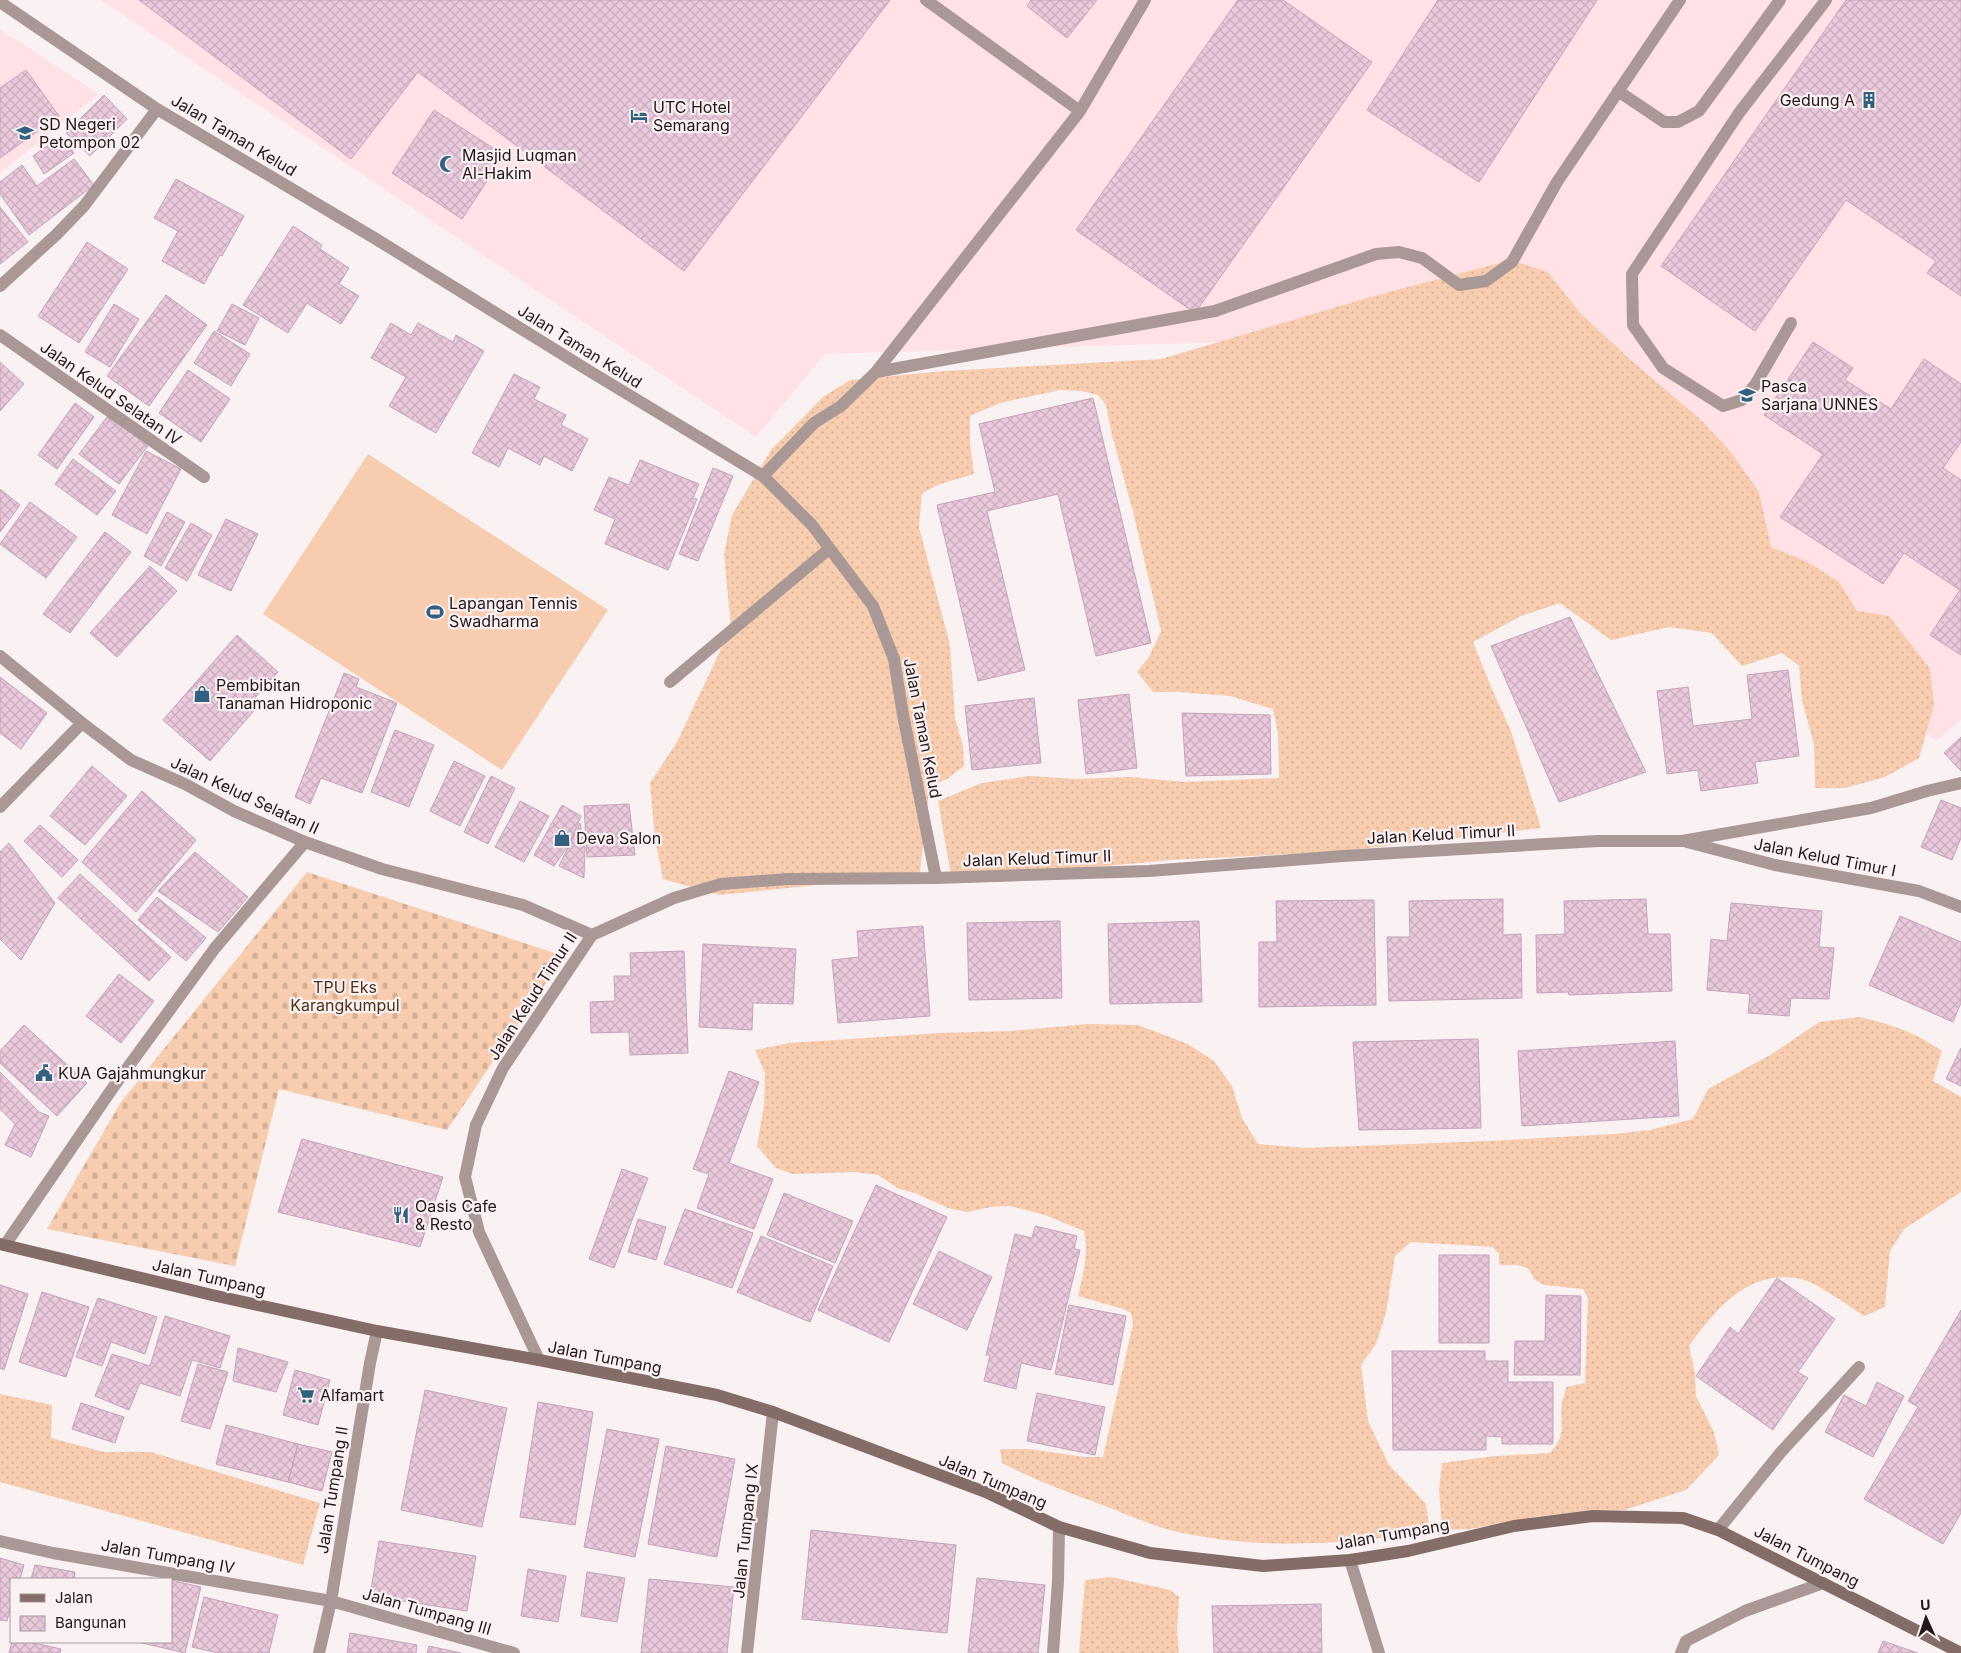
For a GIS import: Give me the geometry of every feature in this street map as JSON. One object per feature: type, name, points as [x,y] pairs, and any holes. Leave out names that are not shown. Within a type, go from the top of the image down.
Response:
[{"type":"main road","name":"Jalan Tumpang","points":[[2,1245],[378,1332],[539,1360],[716,1396],[773,1412],[988,1493],[1059,1527],[1150,1553],[1263,1566],[1350,1560],[1408,1551],[1514,1526],[1594,1516],[1683,1518],[1718,1530],[1961,1653]]},
{"type":"street","points":[[926,0],[1080,110]]},
{"type":"street","points":[[763,476],[814,424],[841,406],[876,372],[1080,110],[1145,0]]},
{"type":"street","points":[[876,372],[1215,310],[1376,254],[1399,252],[1422,258],[1459,285],[1486,281],[1512,262],[1557,182],[1680,0]]},
{"type":"street","points":[[1618,91],[1664,122],[1678,122],[1699,111],[1780,0]]},
{"type":"street","points":[[1791,323],[1755,385],[1742,400],[1722,406],[1663,368],[1633,325],[1632,274],[1739,113],[1826,0]]},
{"type":"street","name":"Jalan Taman Kelud","points":[[0,2],[157,109],[376,239],[763,476],[812,525],[873,606],[894,659],[903,715],[936,878]]},
{"type":"street","points":[[0,286],[56,235],[84,206],[157,109]]},
{"type":"street","name":"Jalan Kelud Selatan IV","points":[[0,335],[204,477]]},
{"type":"street","points":[[670,682],[829,549]]},
{"type":"street","name":"Jalan Kelud Selatan II","points":[[0,656],[131,760],[185,784],[234,811],[305,842],[382,869],[523,906],[592,935]]},
{"type":"street","points":[[0,807],[82,723]]},
{"type":"street","name":"Jalan Kelud Timur II","points":[[539,1360],[479,1232],[465,1177],[476,1125],[503,1068],[592,935],[674,898],[721,884],[788,879],[936,878],[1149,871],[1343,856],[1598,841],[1682,841],[1871,808],[1961,783]]},
{"type":"street","name":"Jalan Kelud Timur I","points":[[1682,841],[1775,865],[1919,891],[1961,907]]},
{"type":"street","points":[[2,1245],[112,1089],[215,948],[305,842]]},
{"type":"street","name":"Jalan Tumpang II","points":[[319,1653],[331,1601],[370,1363],[378,1332]]},
{"type":"street","points":[[1718,1530],[1776,1458],[1859,1367]]},
{"type":"street","name":"Jalan Tumpang IX","points":[[748,1653],[773,1412]]},
{"type":"street","points":[[1053,1653],[1058,1581],[1059,1527]]},
{"type":"street","name":"Jalan Tumpang IV","points":[[0,1541],[53,1553],[331,1601]]},
{"type":"street","points":[[1350,1560],[1378,1653]]},
{"type":"street","points":[[1681,1653],[1686,1641],[1745,1611],[1823,1583]]},
{"type":"street","name":"Jalan Tumpang III","points":[[331,1601],[514,1653]]},
{"type":"shaded area","name":"Pasca Sarjana UNNES","points":[[101,0],[1961,0],[1961,720],[1936,741],[1463,335],[825,354],[756,437]]},
{"type":"shaded area","name":"SD Negeri Petompon 02","points":[[0,29],[99,94],[0,173]]},
{"type":"green space","points":[[1511,260],[1548,272],[1579,312],[1633,362],[1700,419],[1730,451],[1759,492],[1771,547],[1808,562],[1839,582],[1857,611],[1889,616],[1930,669],[1934,705],[1919,758],[1885,777],[1845,788],[1815,788],[1814,745],[1802,700],[1799,666],[1782,653],[1742,666],[1712,633],[1669,627],[1611,640],[1560,603],[1521,616],[1473,642],[1511,731],[1541,828],[1334,852],[1170,860],[952,881],[938,801],[982,783],[1030,776],[1077,779],[1131,777],[1185,782],[1279,778],[1278,733],[1273,709],[1230,696],[1153,692],[1137,672],[1149,657],[1161,631],[1106,405],[1098,395],[1081,391],[1060,390],[1000,403],[970,416],[970,443],[974,474],[940,484],[922,493],[919,527],[950,645],[955,718],[963,746],[964,766],[947,779],[930,786],[919,880],[826,884],[720,895],[663,879],[655,839],[650,783],[677,742],[731,628],[724,554],[732,515],[771,450],[823,397],[850,380],[945,371],[1161,359],[1374,296]]},
{"type":"green space","name":"Lapangan Tennis Swadharma","points":[[368,454],[608,610],[502,770],[263,614]]},
{"type":"green space","name":"TPU Eks Karangkumpul","points":[[307,872],[564,956],[447,1130],[279,1089],[235,1266],[47,1229],[121,1102]]},
{"type":"green space","points":[[1860,1017],[1903,1030],[1942,1051],[1933,1081],[1961,1097],[1961,1192],[1904,1229],[1890,1251],[1885,1307],[1864,1316],[1824,1290],[1801,1279],[1782,1277],[1765,1280],[1750,1286],[1736,1294],[1723,1306],[1689,1346],[1695,1374],[1696,1396],[1714,1432],[1719,1455],[1686,1490],[1624,1510],[1587,1511],[1534,1517],[1470,1529],[1442,1530],[1439,1489],[1442,1463],[1495,1456],[1550,1453],[1556,1446],[1562,1429],[1561,1411],[1566,1387],[1585,1383],[1588,1298],[1583,1289],[1544,1285],[1535,1280],[1528,1268],[1517,1265],[1499,1265],[1499,1254],[1493,1247],[1411,1242],[1395,1256],[1386,1313],[1376,1344],[1361,1365],[1368,1421],[1389,1465],[1426,1504],[1430,1532],[1366,1540],[1302,1544],[1238,1541],[1206,1537],[1174,1531],[1146,1522],[1050,1485],[1002,1463],[1000,1449],[1029,1449],[1084,1457],[1103,1457],[1133,1324],[1131,1313],[1078,1296],[1086,1255],[1084,1231],[1045,1215],[1010,1206],[991,1207],[967,1212],[948,1208],[915,1193],[899,1189],[878,1175],[855,1172],[793,1174],[776,1168],[757,1146],[764,1105],[765,1073],[755,1050],[789,1043],[940,1033],[1011,1031],[1088,1024],[1138,1025],[1188,1044],[1214,1061],[1232,1086],[1242,1118],[1258,1144],[1305,1148],[1489,1141],[1650,1130],[1693,1119],[1708,1089],[1772,1054],[1819,1022]]},
{"type":"green space","points":[[0,1394],[52,1405],[51,1438],[104,1452],[151,1452],[320,1503],[303,1565],[0,1482]]},
{"type":"green space","points":[[1111,1577],[1170,1590],[1179,1597],[1177,1631],[1179,1653],[1079,1653],[1085,1580]]},
{"type":"building","name":"UTC Hotel Semarang","points":[[139,0],[890,0],[684,271],[418,72],[351,159]]},
{"type":"building","points":[[1031,0],[1097,0],[1067,38],[1027,6]]},
{"type":"building","points":[[1238,0],[1283,0],[1372,62],[1195,313],[1076,230]]},
{"type":"building","points":[[1438,0],[1597,0],[1479,182],[1367,110]]},
{"type":"building","name":"Gedung A","points":[[1846,0],[1961,0],[1961,296],[1927,273],[1936,261],[1846,200],[1755,331],[1661,266]]},
{"type":"building","points":[[26,70],[59,116],[0,158],[0,88]]},
{"type":"building","points":[[104,95],[127,119],[90,156],[66,133]]},
{"type":"building","name":"Masjid Luqman Al-Hakim","points":[[434,110],[504,155],[462,219],[392,173]]},
{"type":"building","points":[[61,136],[74,153],[44,174],[33,156]]},
{"type":"building","points":[[74,159],[94,185],[29,235],[0,194],[0,182],[22,165],[37,186]]},
{"type":"building","points":[[176,179],[244,216],[204,284],[162,261],[178,231],[154,218]]},
{"type":"building","points":[[0,207],[28,242],[0,264]]},
{"type":"building","points":[[293,226],[322,245],[320,249],[349,268],[339,284],[359,296],[341,324],[307,303],[288,333],[243,305]]},
{"type":"building","points":[[87,242],[128,269],[79,343],[38,316]]},
{"type":"building","points":[[166,295],[207,325],[149,406],[107,376]]},
{"type":"building","points":[[114,304],[139,319],[110,367],[85,352]]},
{"type":"building","points":[[232,304],[259,318],[245,345],[217,331]]},
{"type":"building","points":[[391,323],[411,335],[418,323],[453,342],[456,335],[484,351],[436,433],[389,406],[406,377],[371,358]]},
{"type":"building","points":[[214,331],[250,354],[231,386],[194,363]]},
{"type":"building","points":[[1813,342],[1853,368],[1845,380],[1891,409],[1924,359],[1961,384],[1961,442],[1943,468],[1961,480],[1961,655],[1930,635],[1960,590],[1904,553],[1883,584],[1780,517],[1823,454],[1764,415]]},
{"type":"building","points":[[0,362],[24,384],[0,411]]},
{"type":"building","points":[[188,370],[230,399],[201,442],[159,413]]},
{"type":"building","points":[[514,374],[540,387],[534,399],[566,415],[561,425],[588,439],[572,471],[544,456],[540,465],[508,448],[499,467],[472,453]]},
{"type":"building","points":[[1093,398],[1151,643],[1096,656],[1058,494],[987,511],[1025,670],[978,681],[937,505],[995,492],[979,424]]},
{"type":"building","points":[[75,403],[94,417],[57,469],[38,455]]},
{"type":"building","points":[[110,413],[150,443],[119,484],[79,454]]},
{"type":"building","points":[[146,451],[181,469],[147,534],[112,515]]},
{"type":"building","points":[[73,459],[116,491],[97,515],[55,484]]},
{"type":"building","points":[[640,460],[699,484],[693,498],[697,499],[668,570],[605,544],[615,519],[594,510],[609,477],[629,485]]},
{"type":"building","points":[[713,468],[733,476],[698,561],[679,554]]},
{"type":"building","points":[[0,489],[20,505],[0,532]]},
{"type":"building","points":[[30,502],[77,537],[46,578],[0,544]]},
{"type":"building","points":[[167,512],[185,522],[161,566],[144,556]]},
{"type":"building","points":[[226,519],[258,534],[231,591],[198,575]]},
{"type":"building","points":[[191,523],[212,535],[187,581],[165,568]]},
{"type":"building","points":[[105,532],[131,552],[70,633],[43,614]]},
{"type":"building","points":[[150,566],[177,591],[117,657],[90,633]]},
{"type":"building","points":[[1570,617],[1646,772],[1559,802],[1491,646]]},
{"type":"building","points":[[237,635],[278,672],[254,699],[260,704],[210,761],[163,720]]},
{"type":"building","points":[[1788,670],[1799,756],[1755,762],[1758,783],[1701,791],[1698,770],[1667,774],[1657,691],[1688,687],[1693,726],[1752,719],[1747,675]]},
{"type":"building","points":[[344,673],[359,679],[356,687],[397,703],[362,793],[321,778],[310,804],[295,797]]},
{"type":"building","points":[[0,677],[47,713],[21,749],[0,733]]},
{"type":"building","points":[[1129,694],[1137,768],[1086,774],[1078,700]]},
{"type":"building","points":[[1034,698],[1041,763],[972,770],[965,706]]},
{"type":"building","points":[[1182,713],[1270,715],[1271,774],[1186,776]]},
{"type":"building","points":[[395,730],[434,745],[409,807],[371,792]]},
{"type":"building","points":[[1961,737],[1961,771],[1944,753]]},
{"type":"building","points":[[454,761],[485,776],[460,826],[430,811]]},
{"type":"building","points":[[92,766],[127,796],[85,845],[50,816]]},
{"type":"building","points":[[491,776],[515,788],[488,844],[464,832]]},
{"type":"building","points":[[142,791],[196,840],[136,912],[82,862]]},
{"type":"building","points":[[1941,800],[1961,808],[1961,838],[1952,860],[1921,847]]},
{"type":"building","points":[[520,801],[549,816],[524,862],[495,847]]},
{"type":"building","points":[[629,804],[635,855],[587,857],[584,806]]},
{"type":"building","points":[[562,805],[581,816],[570,843],[554,866],[534,855]]},
{"type":"building","points":[[580,823],[585,847],[584,878],[559,866]]},
{"type":"building","points":[[40,825],[78,860],[62,877],[24,841]]},
{"type":"building","points":[[9,843],[55,903],[21,960],[0,939],[0,852]]},
{"type":"building","points":[[195,852],[248,897],[218,932],[158,891]]},
{"type":"building","points":[[80,874],[171,957],[149,981],[58,898]]},
{"type":"building","points":[[157,897],[206,938],[186,961],[138,920]]},
{"type":"building","points":[[1503,899],[1503,935],[1521,934],[1522,998],[1389,1001],[1387,937],[1410,937],[1409,901]]},
{"type":"building","points":[[1646,899],[1648,934],[1670,934],[1672,991],[1569,995],[1568,992],[1537,993],[1536,935],[1565,934],[1564,901]]},
{"type":"building","points":[[1374,900],[1376,1005],[1259,1007],[1259,942],[1277,942],[1276,901]]},
{"type":"building","points":[[1731,903],[1822,911],[1819,947],[1834,948],[1829,999],[1791,998],[1789,1016],[1748,1013],[1750,994],[1707,990],[1711,939],[1727,941]]},
{"type":"building","points":[[1900,916],[1961,942],[1961,1003],[1953,1022],[1869,985]]},
{"type":"building","points":[[1060,921],[1062,998],[969,1000],[967,923]]},
{"type":"building","points":[[1199,921],[1202,1002],[1110,1004],[1108,924]]},
{"type":"building","points":[[923,926],[930,1016],[838,1023],[832,960],[859,957],[857,931]]},
{"type":"building","points":[[703,944],[796,949],[793,1004],[753,1003],[752,1030],[699,1027]]},
{"type":"building","points":[[684,951],[688,1053],[630,1055],[629,1032],[591,1033],[590,1002],[615,1001],[614,976],[631,976],[630,953]]},
{"type":"building","points":[[119,974],[154,1001],[121,1043],[86,1016]]},
{"type":"building","name":"KUA Gajahmungkur","points":[[24,1025],[87,1083],[57,1116],[0,1063],[0,1051]]},
{"type":"building","points":[[1478,1039],[1481,1128],[1359,1130],[1353,1042]]},
{"type":"building","points":[[1675,1041],[1679,1116],[1522,1126],[1518,1051]]},
{"type":"building","points":[[1961,1048],[1961,1086],[1946,1079]]},
{"type":"building","points":[[729,1071],[759,1082],[729,1163],[773,1179],[754,1229],[697,1208],[709,1174],[693,1169]]},
{"type":"building","points":[[0,1072],[39,1112],[49,1116],[31,1157],[5,1145],[15,1124],[0,1109]]},
{"type":"building","points":[[302,1139],[443,1177],[420,1247],[278,1212]]},
{"type":"building","points":[[622,1169],[648,1178],[614,1268],[589,1259]]},
{"type":"building","points":[[876,1185],[947,1217],[889,1342],[818,1310]]},
{"type":"building","points":[[784,1193],[853,1221],[835,1263],[767,1235]]},
{"type":"building","points":[[685,1209],[753,1233],[732,1288],[664,1264]]},
{"type":"building","points":[[638,1219],[666,1227],[656,1260],[628,1252]]},
{"type":"building","points":[[1035,1226],[1077,1236],[1074,1249],[1080,1250],[1051,1370],[1021,1363],[1016,1389],[984,1381],[990,1355],[986,1355],[1015,1234],[1032,1238]]},
{"type":"building","points":[[761,1236],[833,1266],[810,1322],[737,1292]]},
{"type":"building","points":[[939,1251],[992,1277],[967,1330],[913,1304]]},
{"type":"building","points":[[1439,1255],[1489,1255],[1489,1343],[1439,1343]]},
{"type":"building","points":[[1777,1278],[1835,1319],[1798,1372],[1808,1378],[1773,1430],[1696,1376],[1730,1327],[1738,1334]]},
{"type":"building","points":[[0,1285],[28,1294],[4,1370],[0,1368]]},
{"type":"building","points":[[42,1292],[89,1307],[66,1377],[19,1362]]},
{"type":"building","points":[[1546,1295],[1581,1296],[1580,1375],[1514,1375],[1515,1341],[1545,1341]]},
{"type":"building","points":[[98,1298],[157,1317],[145,1354],[111,1342],[102,1366],[76,1357]]},
{"type":"building","points":[[1069,1305],[1126,1316],[1113,1385],[1055,1374]]},
{"type":"building","points":[[1961,1310],[1961,1513],[1943,1544],[1864,1499],[1918,1407],[1908,1401]]},
{"type":"building","points":[[165,1316],[230,1336],[220,1368],[192,1360],[180,1396],[140,1383],[129,1410],[95,1396],[112,1354],[150,1366]]},
{"type":"building","points":[[238,1348],[288,1362],[276,1392],[233,1381]]},
{"type":"building","points":[[1392,1351],[1485,1351],[1485,1361],[1508,1361],[1508,1382],[1553,1382],[1553,1444],[1502,1444],[1502,1437],[1486,1436],[1486,1450],[1393,1450]]},
{"type":"building","points":[[198,1364],[228,1372],[210,1429],[181,1421]]},
{"type":"building","points":[[295,1370],[330,1380],[318,1425],[283,1415]]},
{"type":"building","points":[[1877,1382],[1904,1396],[1873,1457],[1825,1432],[1844,1395],[1866,1406]]},
{"type":"building","points":[[425,1390],[507,1408],[482,1527],[401,1510]]},
{"type":"building","points":[[1037,1393],[1105,1407],[1095,1455],[1027,1441]]},
{"type":"building","points":[[538,1402],[593,1412],[575,1525],[520,1517]]},
{"type":"building","points":[[81,1403],[124,1417],[115,1443],[72,1429]]},
{"type":"building","points":[[226,1425],[298,1444],[288,1482],[216,1464]]},
{"type":"building","points":[[607,1429],[659,1439],[635,1557],[584,1547]]},
{"type":"building","points":[[298,1444],[332,1452],[322,1491],[288,1482]]},
{"type":"building","points":[[666,1446],[735,1459],[717,1557],[648,1544]]},
{"type":"building","points":[[811,1530],[956,1545],[947,1633],[802,1619]]},
{"type":"building","points":[[379,1541],[476,1556],[467,1611],[370,1596]]},
{"type":"building","points":[[0,1558],[24,1565],[20,1578],[10,1578],[10,1610],[7,1621],[0,1620]]},
{"type":"building","points":[[35,1565],[75,1572],[74,1578],[31,1578]]},
{"type":"building","points":[[528,1569],[566,1576],[558,1622],[521,1616]]},
{"type":"building","points":[[587,1572],[625,1578],[617,1622],[581,1616]]},
{"type":"building","points":[[977,1578],[1045,1585],[1038,1653],[968,1653]]},
{"type":"building","points":[[649,1579],[734,1587],[727,1653],[641,1653]]},
{"type":"building","points":[[172,1580],[201,1587],[185,1653],[142,1643],[172,1643]]},
{"type":"building","points":[[204,1597],[278,1615],[269,1653],[218,1653],[192,1647]]},
{"type":"building","points":[[1321,1604],[1322,1653],[1214,1653],[1212,1606]]},
{"type":"building","points":[[350,1633],[417,1645],[416,1653],[347,1653]]},
{"type":"building","points":[[1883,1641],[1918,1653],[1878,1653]]},
{"type":"building","points":[[12,1643],[34,1643],[61,1649],[60,1653],[9,1653]]},
{"type":"building","points":[[429,1646],[461,1653],[427,1653]]},
{"type":"place","name":"Gedung A","points":[[1869,100]]},
{"type":"place","name":"UTC Hotel Semarang","points":[[639,116]]},
{"type":"place","name":"SD Negeri Petompon 02","points":[[25,133]]},
{"type":"place","name":"Masjid Luqman Al-Hakim","points":[[448,164]]},
{"type":"place","name":"Pasca Sarjana UNNES","points":[[1747,395]]},
{"type":"place","name":"Lapangan Tennis Swadharma","points":[[435,612]]},
{"type":"place","name":"Pembibitan Tanaman Hidroponic","points":[[202,694]]},
{"type":"place","name":"Deva Salon","points":[[562,838]]},
{"type":"place","name":"KUA Gajahmungkur","points":[[44,1073]]},
{"type":"place","name":"Oasis Cafe & Resto","points":[[401,1215]]},
{"type":"place","name":"Alfamart","points":[[306,1395]]}]
